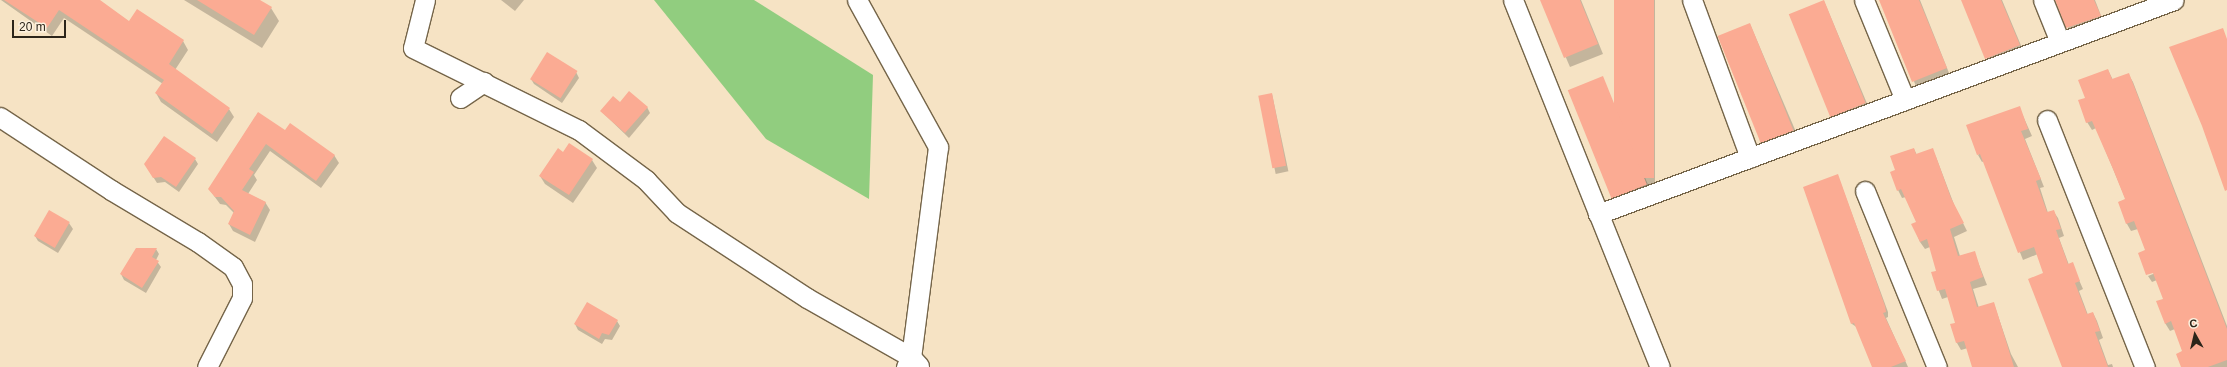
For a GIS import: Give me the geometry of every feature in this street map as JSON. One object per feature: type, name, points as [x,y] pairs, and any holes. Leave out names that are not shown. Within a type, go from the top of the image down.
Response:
[{"type":"street","points":[[425,0],[413,48],[579,130],[646,180],[677,213],[807,298],[913,364],[938,147],[857,0]]},
{"type":"street","points":[[1513,0],[1660,367]]},
{"type":"street","points":[[1692,0],[1750,158]]},
{"type":"street","points":[[1864,0],[1905,100]]},
{"type":"street","points":[[2043,0],[2060,42]]},
{"type":"street","points":[[1598,214],[2174,0]]},
{"type":"street","points":[[460,98],[484,82]]},
{"type":"street","points":[[0,118],[198,242],[233,267],[242,284],[242,298],[207,367]]},
{"type":"street","points":[[2047,120],[2145,367]]},
{"type":"street","points":[[1865,191],[1937,367]]},
{"type":"green space","points":[[654,0],[754,0],[873,75],[869,199],[766,139]]},
{"type":"building","points":[[4,0],[100,0],[129,21],[137,9],[184,40],[169,64],[230,108],[212,134],[155,93],[164,80],[59,10],[47,28]]},
{"type":"building","points":[[197,0],[260,0],[272,7],[254,35]]},
{"type":"building","points":[[1540,0],[1580,0],[1598,44],[1564,58]]},
{"type":"building","points":[[1614,0],[1654,0],[1654,178],[1614,178]]},
{"type":"building","points":[[1824,0],[1866,103],[1830,117],[1789,14]]},
{"type":"building","points":[[1879,0],[1919,0],[1947,68],[1912,82]]},
{"type":"building","points":[[1961,0],[2001,0],[2020,45],[1985,59]]},
{"type":"building","points":[[2055,0],[2094,0],[2101,16],[2066,28]]},
{"type":"building","points":[[1750,23],[1793,131],[1761,144],[1718,36]]},
{"type":"building","points":[[2223,28],[2227,39],[2227,190],[2225,191],[2202,126],[2169,47]]},
{"type":"building","points":[[547,52],[578,71],[561,98],[530,79]]},
{"type":"building","points":[[2108,69],[2112,79],[2129,73],[2227,329],[2227,360],[2208,367],[2181,367],[2176,354],[2182,351],[2171,321],[2165,324],[2156,301],[2163,299],[2153,273],[2146,275],[2138,253],[2145,250],[2134,221],[2126,224],[2118,202],[2125,199],[2092,121],[2086,123],[2078,100],[2085,98],[2078,80]]},
{"type":"building","points":[[1603,76],[1647,184],[1612,199],[1568,90]]},
{"type":"building","points":[[629,91],[648,107],[625,133],[600,111],[613,96],[620,102]]},
{"type":"building","points":[[1272,93],[1286,166],[1272,168],[1258,96]]},
{"type":"building","points":[[2020,106],[2028,129],[2021,131],[2041,179],[2036,181],[2047,212],[2054,210],[2061,229],[2056,230],[2068,264],[2073,262],[2080,281],[2075,283],[2087,314],[2093,312],[2100,331],[2095,332],[2108,367],[2062,367],[2028,279],[2043,273],[2034,247],[2018,253],[1980,154],[1977,155],[1966,125]]},
{"type":"building","points":[[258,112],[285,130],[290,123],[335,155],[316,181],[266,144],[249,169],[254,172],[242,190],[266,202],[250,235],[228,224],[234,211],[221,197],[215,197],[208,189]]},
{"type":"building","points":[[164,136],[196,158],[176,187],[161,177],[153,178],[144,164]]},
{"type":"building","points":[[569,143],[593,159],[569,195],[539,176],[558,148],[563,152]]},
{"type":"building","points":[[1914,148],[1916,154],[1933,148],[1951,198],[1964,223],[1950,229],[1958,256],[1975,251],[1983,277],[1970,282],[1977,307],[1994,302],[2014,367],[1972,367],[1964,341],[1956,343],[1950,324],[1955,323],[1945,289],[1937,291],[1931,272],[1936,271],[1927,239],[1920,242],[1911,224],[1916,222],[1901,189],[1897,191],[1890,172],[1895,170],[1890,156]]},
{"type":"building","points":[[1838,174],[1885,306],[1886,312],[1883,313],[1906,361],[1891,367],[1872,367],[1854,323],[1851,324],[1803,187]]},
{"type":"building","points":[[49,210],[70,222],[55,248],[34,236]]},
{"type":"building","points":[[136,248],[157,248],[152,257],[159,261],[142,288],[120,274]]},
{"type":"building","points":[[587,302],[618,320],[609,335],[602,333],[599,339],[574,324]]}]
